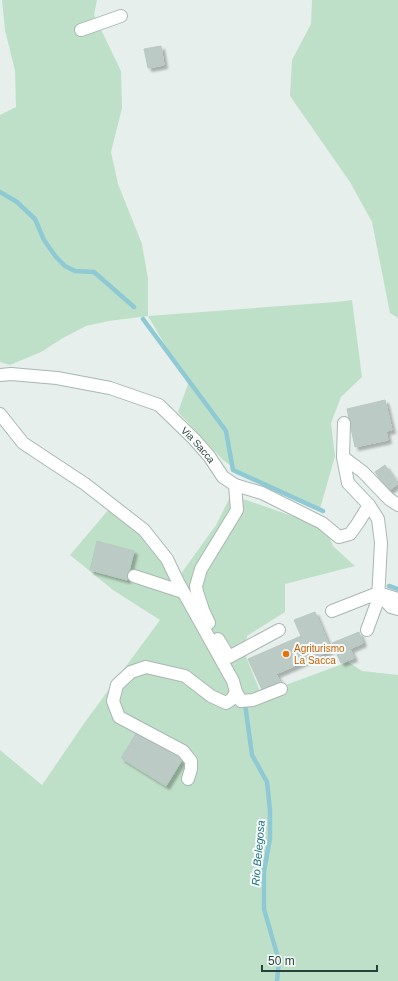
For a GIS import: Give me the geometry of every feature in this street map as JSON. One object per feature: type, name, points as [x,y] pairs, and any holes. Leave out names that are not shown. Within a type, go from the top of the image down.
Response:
[{"type":"street","points":[[81,30],[121,16]]},
{"type":"street","name":"Via Sacca","points":[[0,375],[12,374],[57,378],[110,388],[159,405],[194,439],[209,456],[223,477],[236,485],[262,493],[322,523],[339,537],[350,534],[369,505]]},
{"type":"street","points":[[0,414],[23,442],[85,484],[144,530],[167,559],[183,592],[233,681],[238,697]]},
{"type":"street","points":[[344,423],[343,457],[348,483],[369,505],[378,519],[382,543],[378,597],[368,630]]},
{"type":"street","points":[[343,457],[363,472],[398,505]]},
{"type":"street","points":[[236,485],[237,510],[201,569],[196,586],[197,592],[223,639],[229,657],[279,630]]},
{"type":"street","points":[[134,576],[183,592]]},
{"type":"street","points":[[378,597],[391,607],[398,610]]},
{"type":"street","points":[[332,611],[378,597],[398,599]]},
{"type":"street","points":[[188,779],[191,769],[191,761],[183,751],[119,717],[113,701],[117,685],[131,672],[146,667],[185,676],[211,696],[226,703],[238,697],[253,700],[282,689]]},
{"type":"green space","points":[[2,0],[97,0],[94,15],[121,71],[122,108],[111,152],[118,184],[142,244],[148,279],[148,316],[109,321],[86,326],[41,352],[10,365],[0,362],[0,115],[16,107],[15,71],[5,30]]},
{"type":"green space","points":[[312,0],[398,0],[398,318],[390,313],[372,222],[350,182],[290,96],[292,60],[311,24]]},
{"type":"green space","points":[[352,300],[362,377],[341,397],[331,423],[335,456],[320,509],[243,475],[223,460],[178,412],[188,384],[148,316]]},
{"type":"green space","points":[[231,495],[325,527],[333,546],[355,566],[285,584],[285,612],[247,636],[245,654],[261,694],[348,662],[362,671],[398,675],[398,981],[0,981],[0,750],[42,785],[85,722],[160,620],[113,590],[70,555],[115,502],[180,575],[216,525]]},
{"type":"building","points":[[161,46],[164,65],[148,68],[144,49]]},
{"type":"building","points":[[385,400],[392,430],[386,431],[388,440],[355,447],[347,409]]},
{"type":"building","points":[[385,465],[398,484],[388,491],[375,472]]},
{"type":"building","points":[[97,541],[134,551],[127,580],[90,570]]},
{"type":"building","points":[[315,612],[331,650],[276,674],[281,684],[263,692],[248,659],[301,636],[294,620]]},
{"type":"building","points":[[359,632],[363,643],[350,649],[354,658],[341,663],[332,643]]},
{"type":"building","points":[[137,732],[182,760],[166,786],[121,758]]},
{"type":"waterway","points":[[0,192],[17,202],[35,219],[44,240],[56,257],[65,266],[75,271],[94,272],[134,307]]},
{"type":"waterway","points":[[143,319],[226,431],[233,470],[323,511]]},
{"type":"waterway","points":[[389,586],[398,589]]},
{"type":"waterway","name":"Rio Belegosa","points":[[245,704],[252,755],[267,782],[270,810],[270,838],[264,872],[264,909],[279,961],[277,981]]},
{"type":"place","name":"Agriturismo La Sacca","points":[[286,654]]}]
